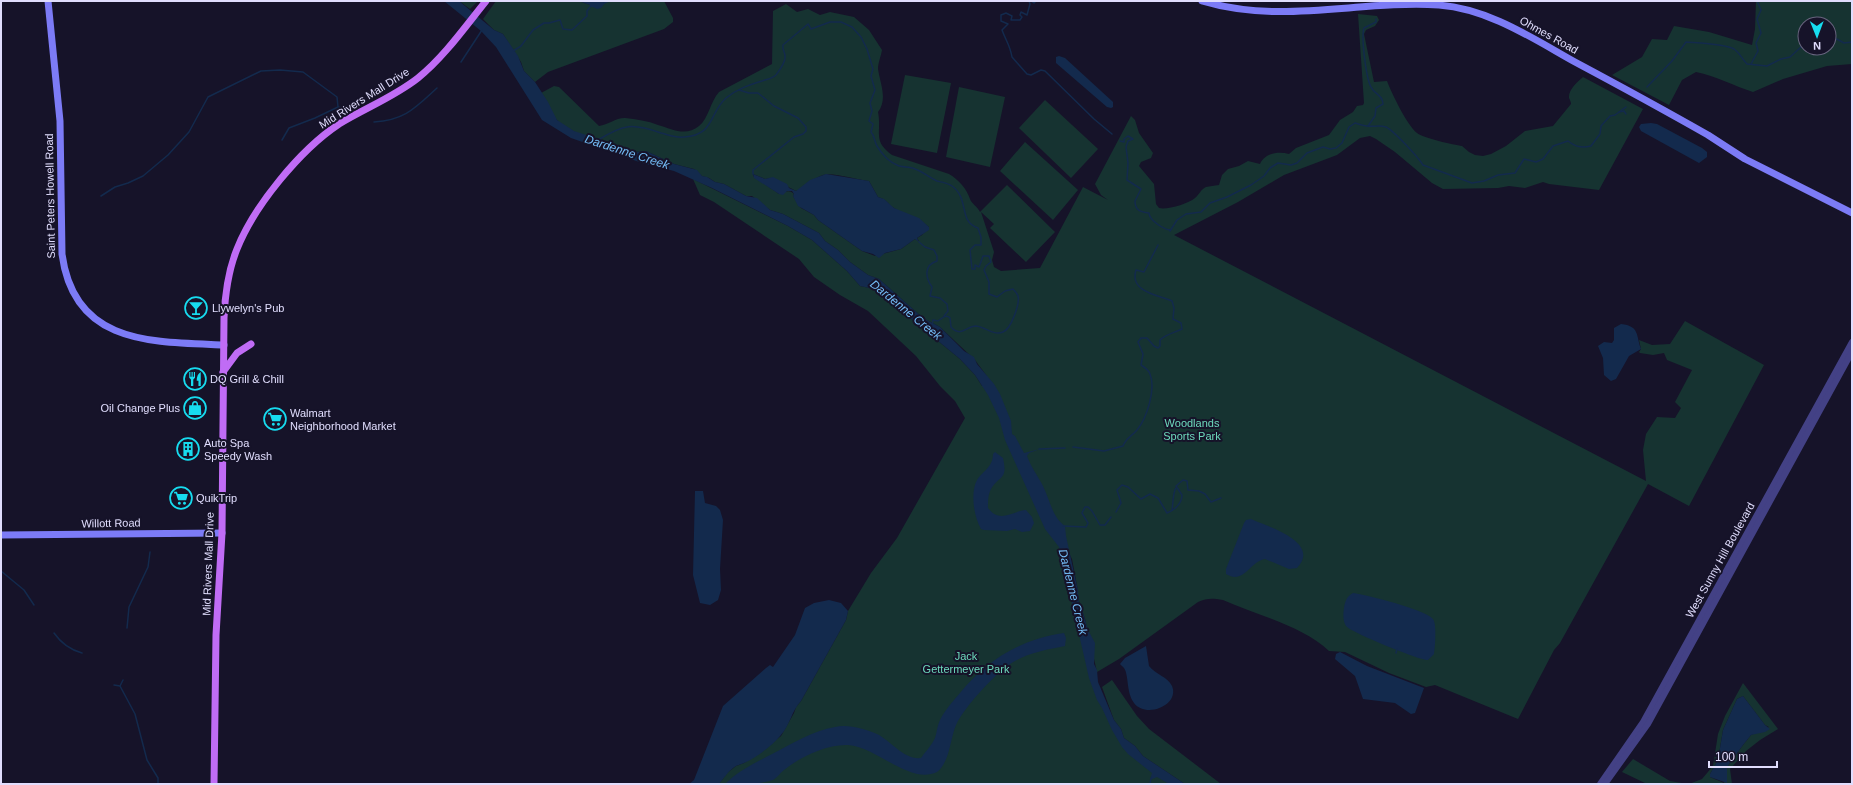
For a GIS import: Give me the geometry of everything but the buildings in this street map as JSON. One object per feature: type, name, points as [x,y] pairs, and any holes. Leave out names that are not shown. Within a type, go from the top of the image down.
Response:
[{"type":"main road","name":"Saint Peters Howell Road","points":[[48,1],[60,121],[62,254],[66,274],[73,291],[82,306],[95,319],[108,328],[124,335],[153,340],[224,345]]},
{"type":"main road","name":"Mid Rivers Mall Drive","points":[[214,784],[217,628],[222,533],[224,307],[227,287],[237,249],[257,212],[287,171],[310,146],[330,130],[397,92],[417,78],[431,66],[486,1]]},
{"type":"main road","name":"Ohmes Road","points":[[1202,1],[1238,10],[1268,12],[1410,3],[1441,5],[1478,13],[1523,33],[1708,135],[1736,154],[1852,213]]},
{"type":"main road","points":[[223,372],[237,353],[251,344]]},
{"type":"main road","name":"Willott Road","points":[[1,535],[222,533]]},
{"type":"street","name":"West Sunny Hill Boulevard","points":[[1600,784],[1643,722],[1852,342]]},
{"type":"street","name":"West Sunny Hill Boulevard","points":[[1606,784],[1651,718],[1852,352]]},
{"type":"green space","points":[[459,1],[478,1],[470,9]]},
{"type":"green space","points":[[496,1],[579,1],[590,5],[590,7],[603,4],[604,3],[602,1],[664,1],[673,18],[673,22],[664,29],[548,72],[535,82],[524,71],[521,62],[503,34],[494,30],[483,19]]},
{"type":"green space","points":[[1756,1],[1852,1],[1852,64],[1827,66],[1783,79],[1753,92],[1696,72],[1682,80],[1669,105],[1612,75],[1642,57],[1652,39],[1667,40],[1674,26],[1709,32],[1752,45],[1755,29]]},
{"type":"green space","name":"Woodlands Sports Park","points":[[786,4],[797,12],[808,9],[820,15],[830,12],[854,17],[869,30],[882,50],[878,69],[883,96],[881,107],[878,112],[880,141],[886,150],[892,155],[953,176],[964,188],[971,201],[980,212],[1007,185],[1055,232],[1026,262],[990,228],[994,224],[981,212],[994,252],[992,260],[994,267],[1001,271],[1040,268],[1083,187],[1108,200],[1101,195],[1095,184],[1131,116],[1135,120],[1139,133],[1153,153],[1151,158],[1141,162],[1139,166],[1154,184],[1156,204],[1159,208],[1183,204],[1195,198],[1204,188],[1219,185],[1222,175],[1228,169],[1239,166],[1248,161],[1260,164],[1268,155],[1276,153],[1289,154],[1296,148],[1329,135],[1340,120],[1353,112],[1357,106],[1363,105],[1364,103],[1358,14],[1377,16],[1379,20],[1375,26],[1366,30],[1364,34],[1374,82],[1387,81],[1404,116],[1413,129],[1420,135],[1462,146],[1475,155],[1483,156],[1491,154],[1506,146],[1525,131],[1553,126],[1571,104],[1569,98],[1570,92],[1583,77],[1643,109],[1599,190],[1543,182],[1525,188],[1509,186],[1498,188],[1443,189],[1432,183],[1395,152],[1370,136],[1360,138],[1337,155],[1284,175],[1238,202],[1174,235],[1646,481],[1643,450],[1646,434],[1657,417],[1675,418],[1681,408],[1675,402],[1692,370],[1667,360],[1664,353],[1653,355],[1640,353],[1639,352],[1641,349],[1639,340],[1652,345],[1670,344],[1685,321],[1764,365],[1689,506],[1648,484],[1560,643],[1554,650],[1518,719],[1435,685],[1426,687],[1389,673],[1345,652],[1329,651],[1318,642],[1293,628],[1223,600],[1216,599],[1207,599],[1198,602],[1119,659],[1097,672],[1085,619],[1078,598],[1072,559],[1032,480],[986,375],[975,360],[940,327],[923,318],[879,279],[868,275],[850,262],[838,250],[825,241],[819,233],[783,214],[770,210],[752,196],[746,196],[724,184],[702,176],[694,169],[674,164],[646,151],[636,152],[582,135],[569,129],[558,121],[541,93],[554,86],[559,87],[599,126],[625,118],[646,121],[674,130],[684,132],[689,131],[702,123],[713,100],[719,92],[772,64],[773,11]],"holes":[[[753,174],[765,179],[771,178],[796,191],[816,178],[827,174],[869,181],[878,197],[885,200],[898,211],[921,221],[929,227],[917,238],[919,241],[915,239],[901,249],[875,256],[862,251],[818,220],[814,215],[801,208],[792,192],[787,191],[779,194],[753,176]]]},
{"type":"green space","points":[[905,75],[951,83],[937,153],[891,144]]},
{"type":"green space","points":[[959,87],[1005,97],[990,167],[946,157]]},
{"type":"green space","points":[[1045,100],[1098,149],[1071,178],[1019,128]]},
{"type":"green space","points":[[1025,142],[1078,190],[1053,220],[1000,171]]},
{"type":"green space","name":"Jack Gettermeyer Park","points":[[693,179],[788,226],[812,240],[847,271],[860,286],[875,289],[960,359],[975,375],[982,386],[986,381],[1056,531],[1102,698],[1123,741],[1179,784],[719,784],[727,773],[736,766],[744,763],[781,736],[846,620],[848,611],[871,573],[897,538],[965,418],[955,401],[940,386],[916,356],[868,311],[840,295],[814,277],[799,259],[714,202],[700,195]]},
{"type":"green space","points":[[1112,680],[1137,716],[1149,729],[1221,784],[1185,784],[1143,756],[1135,746],[1124,738],[1121,729],[1114,720],[1102,687]]},
{"type":"green space","points":[[1743,683],[1778,729],[1746,751],[1730,769],[1732,784],[1689,784],[1702,779],[1713,766],[1718,734],[1725,716]],"holes":[[[1743,696],[1765,725],[1769,727],[1751,735],[1727,767],[1724,783],[1710,777],[1710,774],[1718,760],[1723,730],[1737,699]]]},
{"type":"green space","points":[[1633,759],[1670,781],[1688,784],[1647,784],[1622,772]]},
{"type":"water","name":"Dardenne Creek","points":[[444,1],[459,1],[494,30],[503,34],[518,56],[524,71],[535,82],[548,102],[557,120],[574,131],[611,143],[612,145],[636,152],[646,151],[674,164],[697,170],[702,176],[724,184],[746,196],[757,198],[770,210],[783,214],[819,233],[825,241],[838,250],[850,262],[868,275],[879,279],[923,318],[940,327],[964,351],[974,357],[977,364],[994,384],[1000,394],[1011,421],[1012,434],[1015,436],[1024,453],[1040,449],[1029,453],[1027,456],[1043,486],[1054,513],[1065,526],[1079,603],[1088,630],[1095,643],[1094,664],[1097,670],[1098,682],[1114,720],[1121,729],[1124,738],[1135,746],[1143,756],[1185,784],[1169,784],[1157,777],[1150,780],[1152,773],[1128,754],[1112,730],[1097,700],[1089,678],[1059,547],[1045,529],[1005,440],[999,418],[988,395],[975,375],[960,359],[875,289],[860,286],[847,271],[812,240],[788,226],[712,188],[674,171],[642,163],[571,138],[542,120],[496,47],[481,31]]},
{"type":"water","points":[[579,1],[602,1],[605,3],[601,8],[597,9]]},
{"type":"water","points":[[1059,56],[1065,58],[1113,102],[1113,107],[1107,107],[1056,63],[1056,57]]},
{"type":"water","points":[[1641,124],[1657,124],[1702,148],[1707,152],[1707,157],[1699,163],[1641,131],[1639,127]]},
{"type":"water","points":[[753,174],[765,179],[773,177],[787,184],[789,188],[796,191],[810,180],[826,174],[869,181],[878,197],[884,199],[894,208],[919,218],[929,227],[929,230],[917,238],[919,242],[915,239],[901,249],[885,253],[879,258],[873,254],[862,251],[818,220],[814,215],[798,206],[792,191],[787,191],[783,195],[779,194],[754,178]]},
{"type":"water","points":[[1621,324],[1627,325],[1634,329],[1641,349],[1629,356],[1616,379],[1611,381],[1604,375],[1603,358],[1598,346],[1604,342],[1612,343],[1614,340],[1614,328]]},
{"type":"water","points":[[995,452],[1003,458],[1004,474],[990,491],[988,508],[993,513],[1002,516],[1026,510],[1032,517],[1034,523],[1030,531],[1022,532],[1015,529],[1007,531],[984,530],[981,529],[976,518],[973,498],[975,485],[977,480],[990,466],[993,454]]},
{"type":"water","points":[[695,491],[703,491],[705,503],[716,506],[720,510],[723,520],[720,569],[721,590],[718,600],[710,605],[700,603],[693,575]]},
{"type":"water","points":[[1251,519],[1289,536],[1297,543],[1302,550],[1303,559],[1297,568],[1289,569],[1265,559],[1259,561],[1242,575],[1237,577],[1232,577],[1226,574],[1226,569],[1244,523],[1246,520]]},
{"type":"water","points":[[1353,593],[1382,599],[1428,615],[1434,622],[1434,654],[1428,660],[1413,656],[1372,640],[1346,626],[1343,613],[1344,605],[1348,597]]},
{"type":"water","points":[[829,600],[841,603],[848,611],[846,620],[784,731],[764,751],[749,761],[733,768],[719,784],[689,784],[694,780],[723,706],[766,668],[770,665],[773,667],[795,635],[805,608],[814,603]]},
{"type":"water","points":[[1064,633],[1066,638],[1065,646],[1021,658],[1008,666],[991,680],[960,717],[954,731],[945,762],[937,772],[927,775],[916,774],[859,747],[840,745],[814,752],[798,760],[773,780],[743,784],[725,784],[748,767],[796,741],[819,731],[840,726],[872,732],[882,737],[903,753],[915,758],[921,758],[934,741],[942,716],[970,681],[993,661],[1019,646],[1033,640]]},
{"type":"water","points":[[1146,646],[1149,666],[1170,683],[1173,693],[1167,704],[1153,710],[1139,708],[1131,699],[1126,671],[1120,664],[1125,658]]},
{"type":"water","points":[[1340,652],[1367,666],[1424,688],[1415,713],[1411,714],[1395,703],[1363,699],[1355,676],[1335,659],[1336,654]]},
{"type":"water","points":[[1743,696],[1765,725],[1770,729],[1765,732],[1751,735],[1743,745],[1727,767],[1727,783],[1710,777],[1710,774],[1718,760],[1723,730],[1737,699]]},
{"type":"waterway","points":[[604,3],[609,1]]},
{"type":"waterway","points":[[1029,1],[1030,4],[1027,15],[1021,12],[1020,15],[1022,17],[1020,20],[1011,20],[1012,16],[1006,13],[1001,15],[1001,21],[1008,24],[1002,30],[1012,57],[1027,74],[1031,75],[1041,70],[1045,71],[1094,119],[1112,134]]},
{"type":"waterway","points":[[1031,1],[1034,3],[1036,1]]},
{"type":"waterway","points":[[1751,64],[1758,51],[1756,43],[1761,33],[1757,19],[1761,10],[1757,1]]},
{"type":"waterway","points":[[513,51],[521,46],[533,30],[544,23],[560,20],[563,29],[572,30],[587,16],[587,11],[590,7]]},
{"type":"waterway","points":[[1368,126],[1375,116],[1376,108],[1383,104],[1382,99],[1372,89],[1369,82],[1364,48],[1364,28],[1376,22],[1376,19]]},
{"type":"waterway","name":"Dardenne Creek","points":[[598,140],[615,131],[628,127],[643,128],[678,137],[694,135],[701,132],[706,128],[726,98],[734,92],[776,75],[785,58],[783,45],[808,24],[811,29],[830,22],[841,22],[852,27],[861,37],[867,49],[873,69],[871,76],[875,90],[870,103],[872,111],[869,121],[873,124],[871,132],[877,146],[881,152],[894,164],[918,170],[937,181],[952,186],[957,191],[961,197],[968,221],[978,228],[981,237],[981,245],[975,245],[970,250],[972,269],[975,269],[975,265],[979,267],[983,256],[989,256],[991,262],[984,270],[989,282],[989,294],[997,297],[1005,291],[1013,289],[1018,296],[1018,305],[1012,321],[1003,332],[996,333],[976,326],[972,326],[961,332],[951,327],[950,318],[947,316],[938,321],[933,320],[932,326]]},
{"type":"waterway","points":[[461,62],[482,30]]},
{"type":"waterway","points":[[1837,39],[1844,43],[1852,42]]},
{"type":"waterway","points":[[1647,87],[1672,61],[1686,42],[1730,47],[1734,49],[1747,64],[1767,66],[1781,59],[1790,57],[1797,51]]},
{"type":"waterway","points":[[101,196],[115,187],[143,176],[168,155],[189,132],[208,97],[261,71],[280,70],[303,72],[337,97],[338,107]]},
{"type":"waterway","points":[[374,122],[385,121],[402,116],[416,107],[437,88]]},
{"type":"waterway","points":[[739,90],[749,93],[758,93],[774,106],[798,118],[806,127],[806,131],[803,134],[794,137],[753,170],[753,174]]},
{"type":"waterway","points":[[282,140],[289,128],[338,107],[343,108]]},
{"type":"waterway","points":[[1170,231],[1177,220],[1186,214],[1201,212],[1210,203],[1227,197],[1251,185],[1264,176],[1270,168],[1278,163],[1291,165],[1297,163],[1307,153],[1323,147],[1330,149],[1336,148],[1342,143],[1349,127],[1355,123],[1366,126],[1386,127],[1406,144],[1423,165],[1472,183],[1484,181],[1498,175],[1515,173],[1524,159],[1536,162],[1543,159],[1553,146],[1568,141],[1574,145],[1584,147],[1591,146],[1600,134],[1601,126],[1610,116],[1615,115],[1626,107]]},
{"type":"waterway","points":[[1619,112],[1624,111],[1626,114]]},
{"type":"waterway","points":[[1120,141],[1124,142],[1124,139],[1128,136],[1133,139],[1128,141],[1126,147],[1128,163],[1127,180],[1141,189],[1135,201],[1137,209],[1149,213],[1151,218],[1157,224],[1170,230]]},
{"type":"waterway","points":[[919,242],[925,247],[934,250],[937,256],[937,261],[928,268],[927,275],[932,287],[930,296],[940,298],[947,304],[948,311],[944,316]]},
{"type":"waterway","points":[[1073,447],[1104,451],[1123,446],[1141,425],[1150,403],[1152,380],[1149,371],[1141,365],[1143,354],[1138,342],[1141,338],[1147,338],[1154,346],[1158,348],[1162,338],[1182,329],[1181,323],[1173,319],[1174,308],[1172,301],[1146,292],[1137,283],[1135,277],[1136,270],[1144,272],[1158,245]]},
{"type":"waterway","points":[[1039,449],[1065,448]]},
{"type":"waterway","points":[[1116,512],[1121,503],[1117,490],[1122,485],[1128,487],[1141,499],[1150,494],[1158,498],[1167,513],[1173,510],[1181,501],[1182,495],[1176,486],[1183,480],[1187,481],[1188,490],[1199,491],[1205,494],[1211,502],[1221,498]]},
{"type":"waterway","points":[[1172,510],[1176,488]]},
{"type":"waterway","points":[[1063,526],[1086,527],[1088,523],[1082,513],[1085,507],[1088,507],[1092,511],[1100,525],[1105,525],[1111,517]]},
{"type":"waterway","points":[[127,628],[129,607],[148,567],[150,552]]},
{"type":"waterway","points":[[1,571],[24,590],[34,605]]},
{"type":"waterway","points":[[54,633],[66,646],[82,653]]},
{"type":"waterway","points":[[1396,653],[1397,649]]},
{"type":"waterway","points":[[120,686],[123,680]]},
{"type":"waterway","points":[[114,685],[120,686],[135,714],[147,760],[158,778],[158,784]]},
{"type":"waterway","points":[[1150,784],[1151,778]]},
{"type":"place","name":"Llywelyn's Pub","points":[[196,308]]},
{"type":"place","name":"DQ Grill & Chill","points":[[195,379]]},
{"type":"place","name":"Oil Change Plus","points":[[195,408]]},
{"type":"place","name":"Walmart Neighborhood Market","points":[[275,419]]},
{"type":"place","name":"Auto Spa Speedy Wash","points":[[188,449]]},
{"type":"place","name":"QuikTrip","points":[[181,498]]}]
